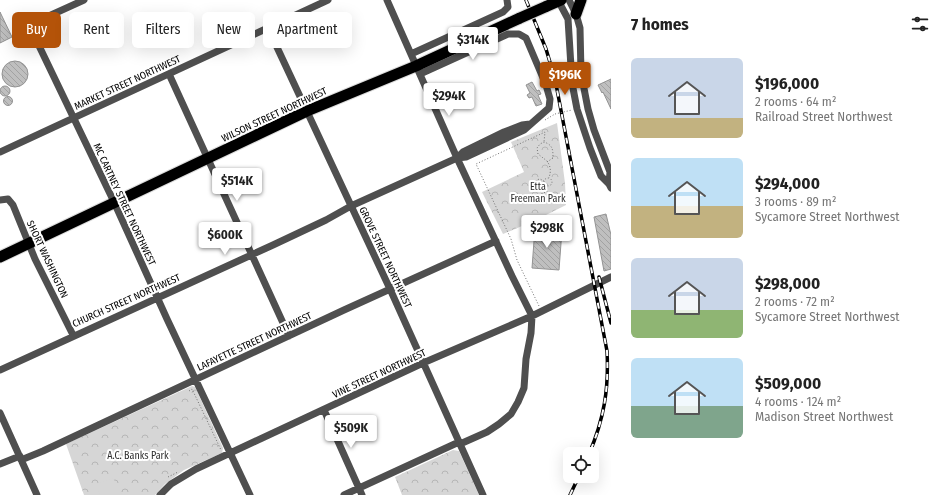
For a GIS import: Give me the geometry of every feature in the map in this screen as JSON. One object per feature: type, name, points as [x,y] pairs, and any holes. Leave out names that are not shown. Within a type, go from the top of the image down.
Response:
[{"type":"highway","name":"WILSON STREET NORTHWEST","points":[[0,257],[307,111],[418,70],[520,18],[562,0]]},
{"type":"highway","points":[[576,14],[581,0]]},
{"type":"street","name":"MC CARTNEY STREET NORTHWEST","points":[[84,0],[29,25],[114,202],[250,495]]},
{"type":"street","name":"MARKET STREET NORTHWEST","points":[[302,12],[328,0]]},
{"type":"street","points":[[344,495],[487,432],[511,414],[524,388],[526,359],[531,333],[532,316],[457,158],[387,0]]},
{"type":"street","points":[[411,54],[503,12],[508,7],[507,0]]},
{"type":"street","points":[[562,0],[560,4],[568,19],[570,29],[572,83],[577,109],[601,176],[610,185]]},
{"type":"street","points":[[569,0],[576,14],[581,35],[581,73],[586,102],[594,130],[610,172],[610,185]]},
{"type":"street","name":"MARKET STREET NORTHWEST","points":[[0,152],[263,30]]},
{"type":"street","name":"CHURCH STREET NORTHWEST","points":[[0,370],[73,335],[326,220],[351,206],[457,158],[466,157],[524,130],[549,108],[550,99],[529,45],[526,38],[520,34],[508,34],[418,70]]},
{"type":"street","name":"GROVE STREET NORTHWEST","points":[[277,48],[390,289],[483,495]]},
{"type":"street","points":[[169,74],[289,336]]},
{"type":"street","name":"SHORT WASHINGTON","points":[[0,200],[8,199],[13,204],[28,243],[73,335]]},
{"type":"street","name":"LAFAYETTE STREET NORTHWEST","points":[[0,464],[20,458],[196,380],[496,241]]},
{"type":"street","name":"VINE STREET NORTHWEST","points":[[160,495],[182,476],[423,363],[541,312],[611,277]]},
{"type":"street","points":[[324,410],[362,495]]},
{"type":"street","points":[[0,413],[37,495]]},
{"type":"path","points":[[555,114],[572,110]]},
{"type":"path","points":[[541,312],[517,260],[511,239],[476,164],[545,132],[544,142]]},
{"type":"path","points":[[544,142],[553,149],[553,158],[547,162]]},
{"type":"path","points":[[544,142],[537,148],[538,154],[550,166],[550,178],[552,182],[549,186],[545,185],[544,181],[540,179],[536,180],[537,187],[542,194],[547,193]]},
{"type":"path","points":[[544,181],[546,178],[550,178]]},
{"type":"path","points":[[531,186],[533,188],[537,187]]},
{"type":"path","points":[[187,391],[192,389],[221,451]]},
{"type":"path","points":[[167,479],[170,475],[177,472]]},
{"type":"green space","name":"Etta Freeman Park","points":[[557,123],[565,183],[566,205],[503,234],[482,192],[524,172],[511,142]]},
{"type":"green space","name":"A.C. Banks Park","points":[[192,386],[195,387],[223,448],[222,453],[184,470],[165,484],[155,495],[84,495],[66,444]]},
{"type":"green space","points":[[453,450],[459,451],[479,495],[402,495],[395,477]]},
{"type":"green space","points":[[113,478],[122,495],[100,495],[95,484]]},
{"type":"building","points":[[0,12],[12,37],[0,43]]},
{"type":"building","points":[[15,61],[24,65],[28,74],[24,83],[15,87],[6,83],[2,74],[6,65]]},
{"type":"building","points":[[611,79],[611,109],[598,85]]},
{"type":"building","points":[[532,82],[537,91],[539,90],[541,94],[538,95],[542,104],[536,106],[532,97],[529,98],[527,95],[530,93],[526,85]]},
{"type":"building","points":[[3,86],[7,86],[10,91],[7,96],[3,96],[0,93],[0,89]]},
{"type":"building","points":[[8,96],[13,101],[8,106],[3,101]]},
{"type":"building","points":[[606,214],[611,235],[611,269],[604,271],[594,217]]},
{"type":"building","points":[[535,228],[562,230],[559,270],[532,268]]},
{"type":"railway","points":[[526,0],[546,49],[555,79],[607,351],[607,378],[604,404],[602,416],[592,447]]},
{"type":"railway","points":[[599,277],[611,323]]},
{"type":"railway","points":[[570,495],[576,483]]}]
